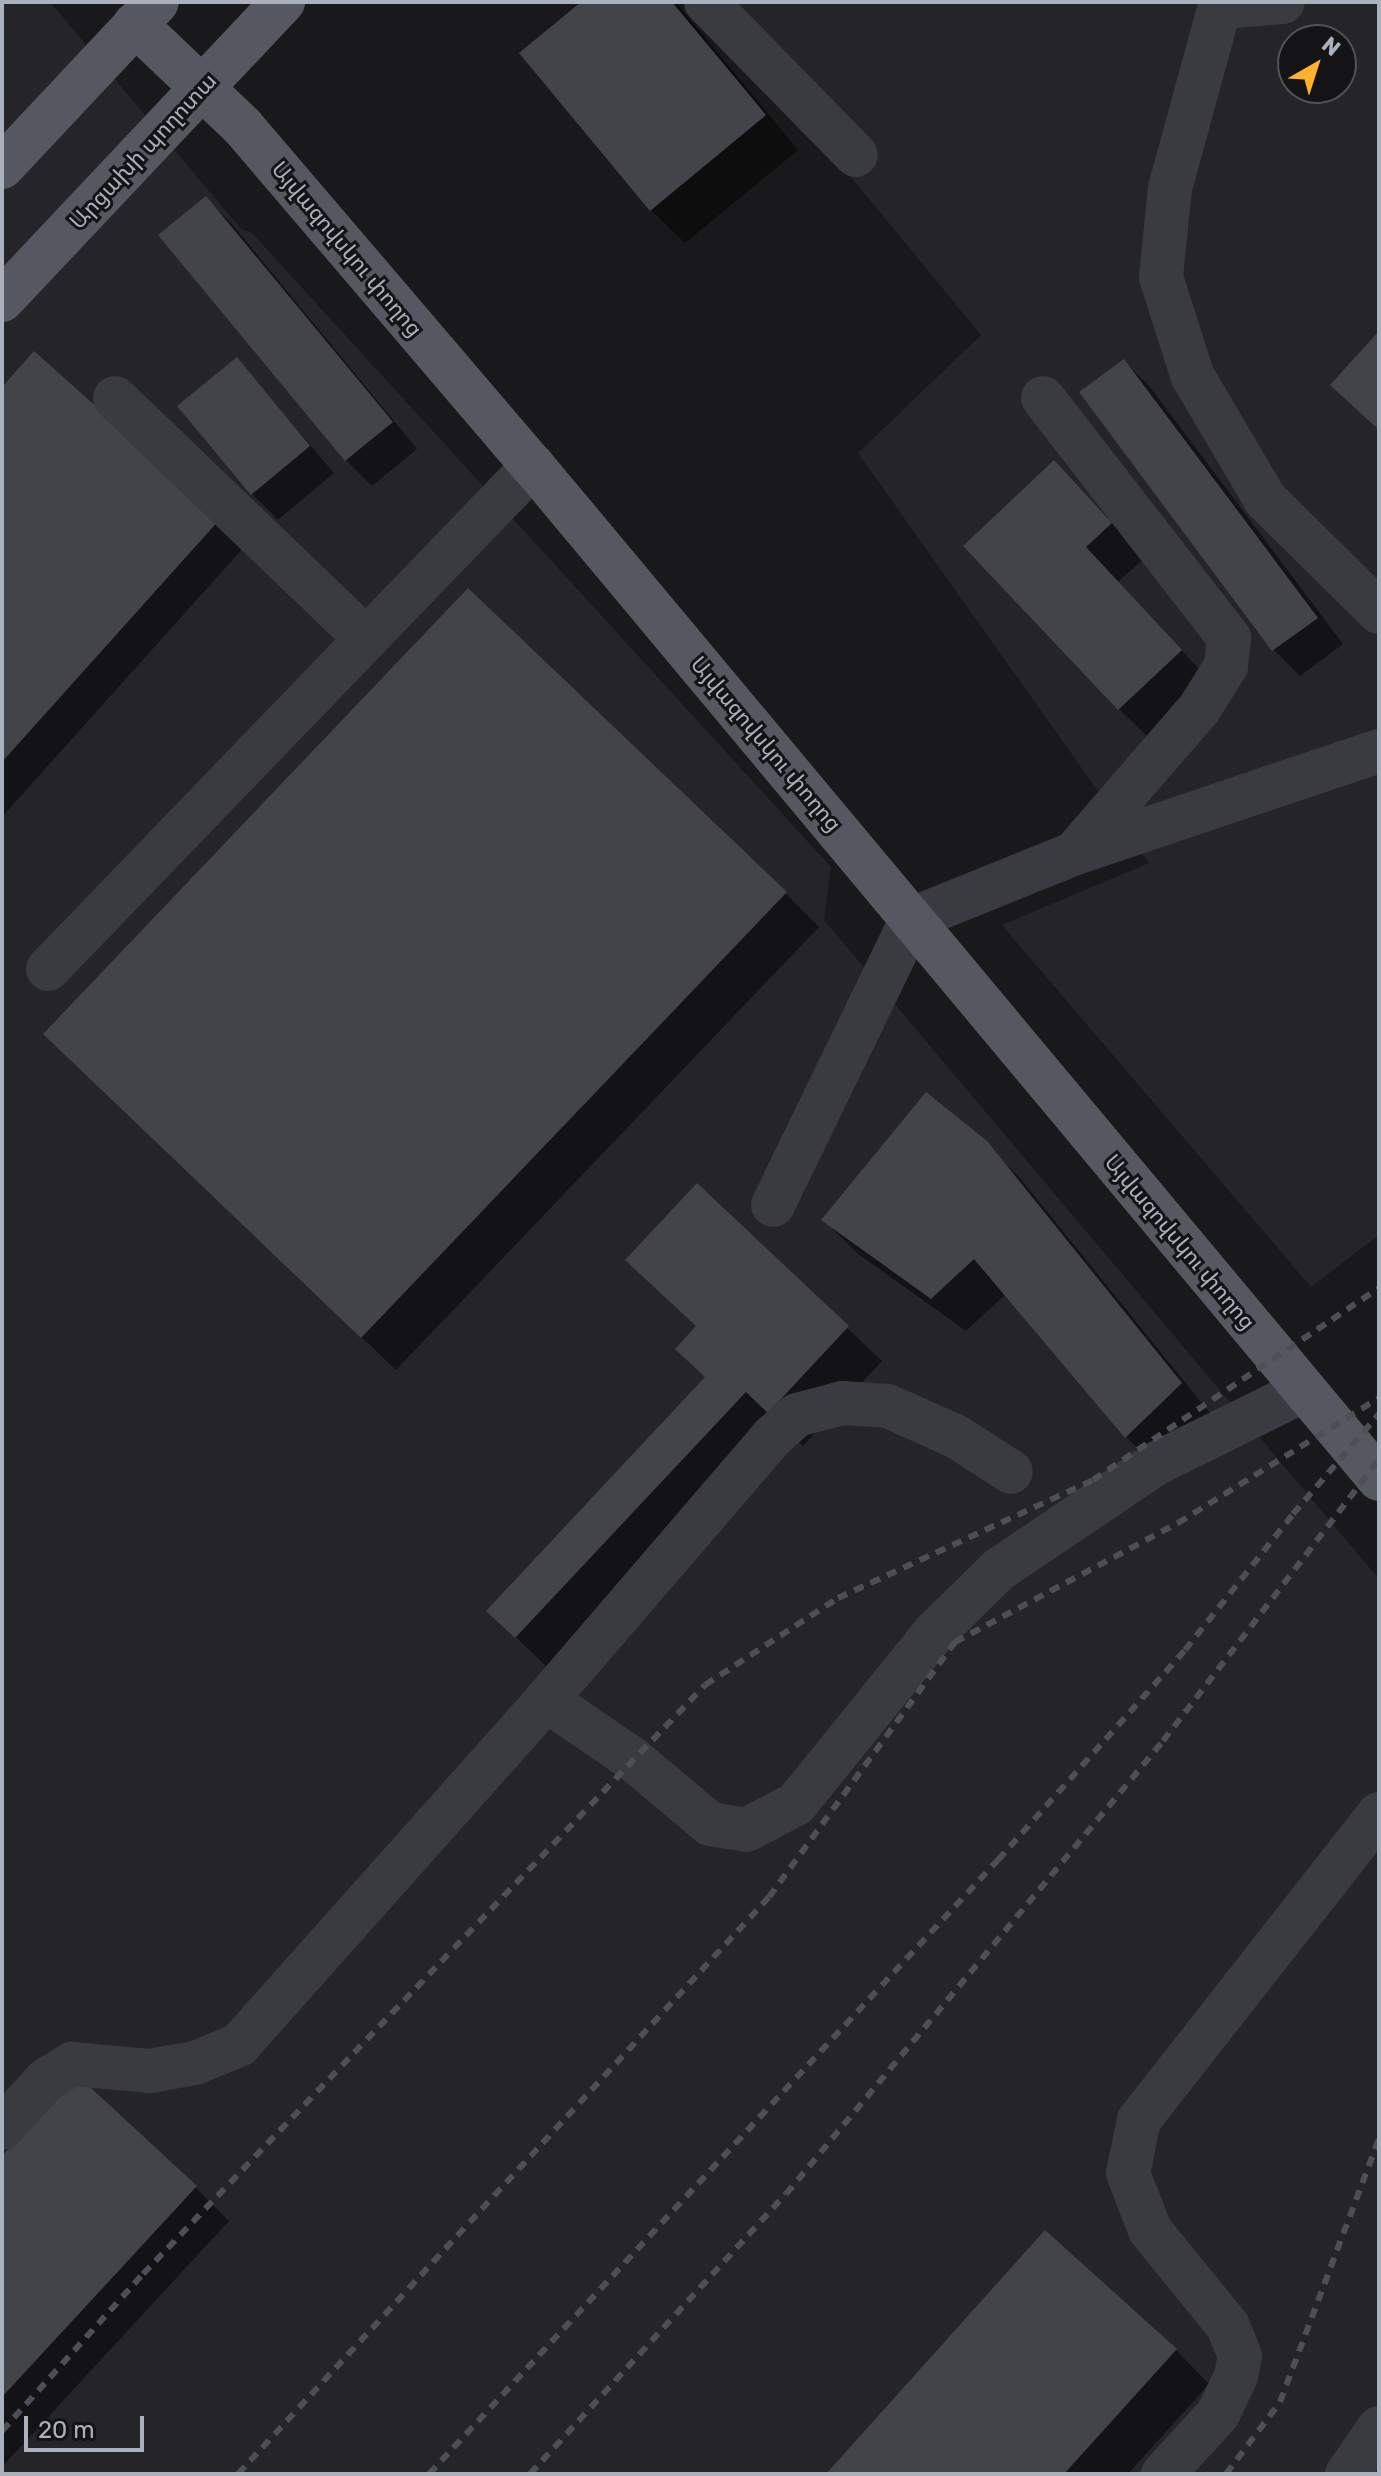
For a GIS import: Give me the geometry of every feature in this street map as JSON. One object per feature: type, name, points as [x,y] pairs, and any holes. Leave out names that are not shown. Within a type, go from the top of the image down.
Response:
[{"type":"main road","name":"Արցախի պողոտա","points":[[2,300],[283,2]]},
{"type":"main road","name":"Այվազովսկու փողոց","points":[[146,13],[203,87],[243,127],[533,466],[1379,1479]]},
{"type":"main road","points":[[2,167],[146,13]]},
{"type":"street","points":[[706,2],[856,155]]},
{"type":"street","points":[[1283,2],[1220,5],[1170,188],[1161,277],[1192,375],[1265,499],[1379,612]]},
{"type":"street","points":[[115,398],[366,639]]},
{"type":"street","points":[[1043,398],[1229,638],[1226,666],[1199,709],[1073,854]]},
{"type":"street","points":[[48,969],[533,466]]},
{"type":"street","points":[[773,1205],[912,919],[1073,854],[1379,751]]},
{"type":"street","points":[[546,1700],[634,1760],[710,1824],[746,1830],[796,1804],[935,1632],[998,1570],[1155,1464],[1303,1391]]},
{"type":"street","points":[[2,2128],[46,2080],[72,2064],[150,2071],[195,2063],[239,2045],[546,1700],[773,1436],[797,1415],[842,1403],[888,1406],[957,1437],[1011,1472]]},
{"type":"street","points":[[1163,2474],[1218,2414],[1236,2376],[1240,2356],[1228,2326],[1150,2230],[1128,2173],[1139,2120],[1379,1814]]},
{"type":"street","points":[[1347,2474],[1379,2428]]},
{"type":"shaded area","points":[[2,2],[50,2],[241,229],[252,233],[831,867],[824,920],[1379,1579],[1379,2474],[2,2474]]},
{"type":"shaded area","points":[[707,2],[1379,2],[1379,1235],[1311,1287],[1002,925],[1149,863],[858,453],[981,335]]},
{"type":"building","points":[[581,2],[672,2],[766,115],[650,211],[519,53]]},
{"type":"building","points":[[206,196],[393,422],[345,461],[158,235]]},
{"type":"building","points":[[1379,331],[1379,430],[1330,385]]},
{"type":"building","points":[[34,351],[221,518],[2,762],[2,387]]},
{"type":"building","points":[[237,357],[310,446],[251,495],[177,406]]},
{"type":"building","points":[[1124,359],[1318,618],[1272,651],[1079,392]]},
{"type":"building","points":[[1054,460],[1112,523],[1086,547],[1182,650],[1118,710],[963,546]]},
{"type":"building","points":[[468,588],[787,892],[361,1338],[43,1034]]},
{"type":"building","points":[[926,1092],[987,1141],[1182,1383],[1125,1438],[974,1259],[931,1299],[821,1220]]},
{"type":"building","points":[[697,1183],[849,1326],[768,1413],[746,1392],[515,1638],[486,1611],[705,1377],[675,1349],[696,1326],[625,1260]]},
{"type":"building","points":[[77,2075],[197,2186],[2,2397],[2,2156]]},
{"type":"building","points":[[1045,2230],[1177,2349],[1064,2474],[826,2474]]},
{"type":"railway","points":[[2,2431],[143,2274],[705,1685],[838,1598],[1093,1480],[1379,1288]]},
{"type":"railway","points":[[238,2474],[769,1897],[955,1642],[1178,1523],[1379,1398]]},
{"type":"railway","points":[[429,2474],[998,1860],[1185,1650],[1293,1514],[1379,1414]]},
{"type":"railway","points":[[530,2474],[786,2194],[1163,1741],[1379,1459]]},
{"type":"railway","points":[[1226,2474],[1280,2402],[1379,2139]]}]
